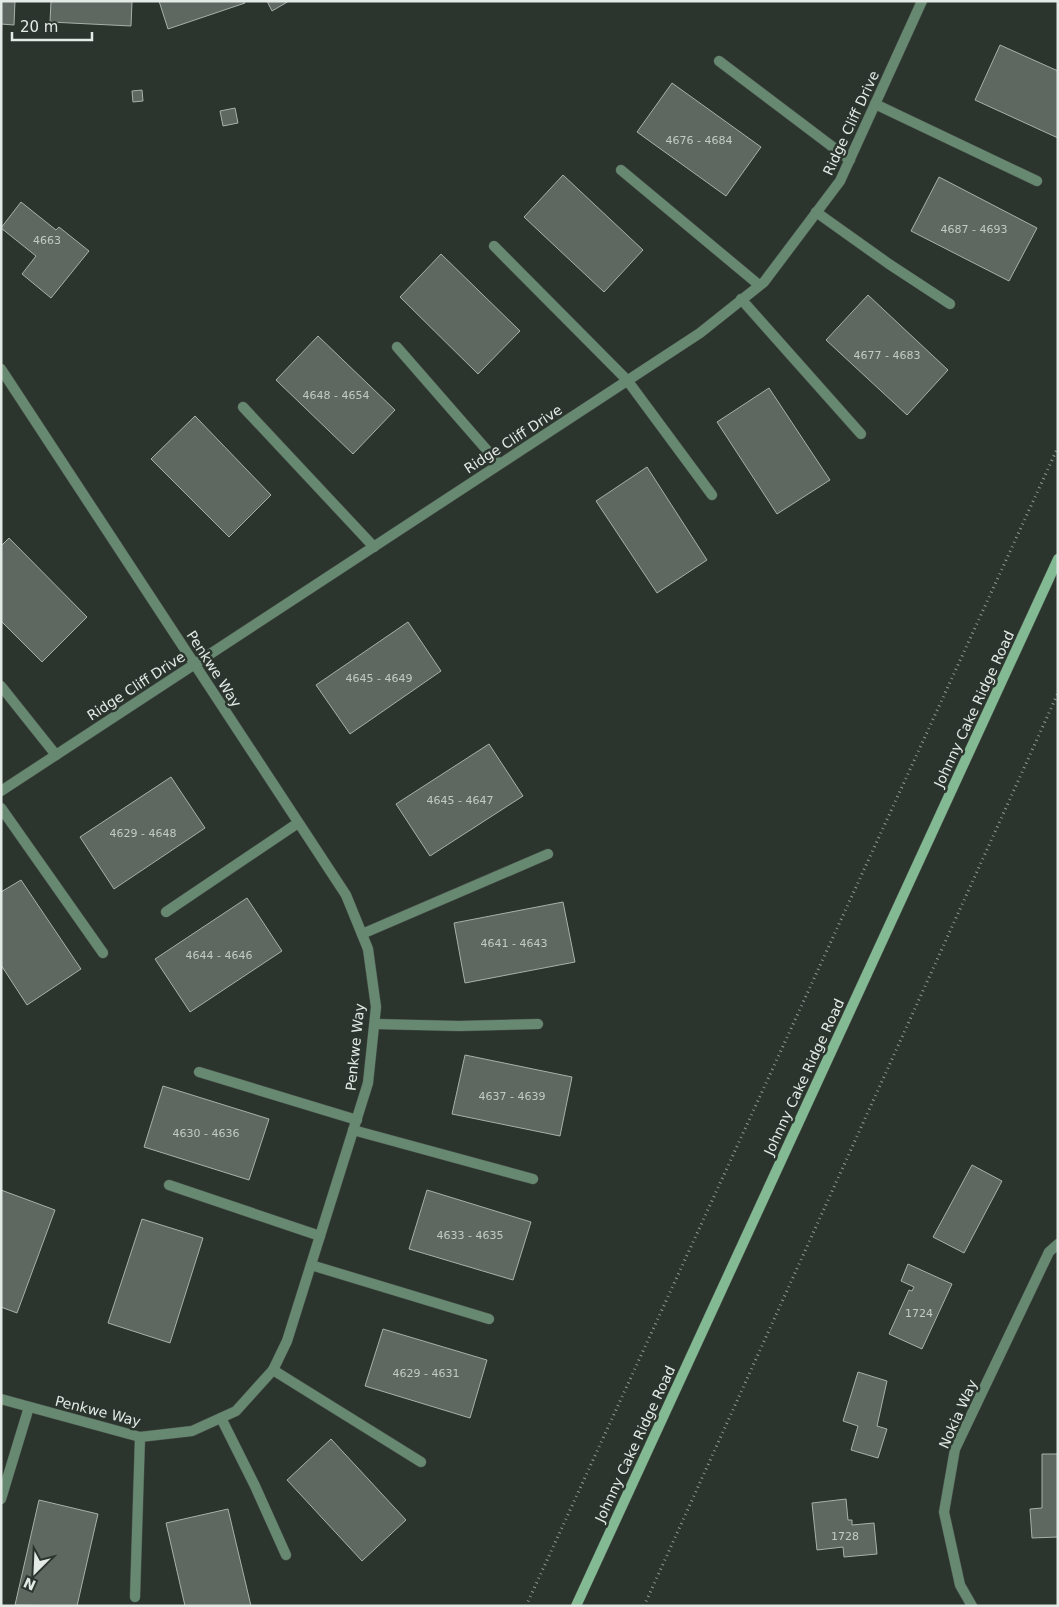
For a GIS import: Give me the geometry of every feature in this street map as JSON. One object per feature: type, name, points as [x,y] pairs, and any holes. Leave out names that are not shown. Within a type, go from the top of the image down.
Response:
[{"type":"street","name":"Ridge Cliff Drive","points":[[1,791],[700,333],[764,282],[840,181],[922,1]]},
{"type":"street","points":[[719,61],[850,160]]},
{"type":"street","points":[[875,104],[1037,181]]},
{"type":"street","points":[[621,170],[759,285]]},
{"type":"street","points":[[816,212],[889,264],[950,304]]},
{"type":"street","points":[[494,246],[627,380],[712,494]]},
{"type":"street","points":[[741,299],[861,434]]},
{"type":"street","points":[[397,347],[499,464]]},
{"type":"street","name":"Penkwe Way","points":[[1,370],[346,895],[368,949],[376,1007],[368,1083],[287,1341],[273,1370],[236,1411],[192,1431],[140,1437],[1,1400]]},
{"type":"street","points":[[243,407],[374,547]]},
{"type":"street","name":"Johnny Cake Ridge Road","points":[[576,1606],[1058,559]]},
{"type":"street","points":[[1,686],[56,755]]},
{"type":"street","points":[[1,808],[103,953]]},
{"type":"street","points":[[166,912],[298,823]]},
{"type":"street","points":[[362,934],[548,854]]},
{"type":"street","points":[[374,1024],[459,1026],[538,1024]]},
{"type":"street","points":[[199,1072],[355,1125],[533,1179]]},
{"type":"street","points":[[169,1185],[320,1236]]},
{"type":"street","name":"Nokia Way","points":[[972,1606],[960,1586],[944,1512],[955,1449],[1048,1252],[1058,1244]]},
{"type":"street","points":[[311,1265],[489,1319]]},
{"type":"street","points":[[273,1370],[421,1462]]},
{"type":"street","points":[[1,1499],[29,1407]]},
{"type":"street","points":[[221,1418],[255,1486],[286,1555]]},
{"type":"street","points":[[135,1597],[140,1437]]},
{"type":"path","points":[[526,1606],[1058,447]]},
{"type":"path","points":[[644,1606],[1058,693]]},
{"type":"building","points":[[1,1],[15,1],[14,25],[1,24]]},
{"type":"building","points":[[51,1],[132,1],[131,26],[50,22]]},
{"type":"building","points":[[159,1],[244,1],[245,3],[168,29]]},
{"type":"building","points":[[267,1],[289,1],[272,11]]},
{"type":"building","points":[[1000,45],[1058,71],[1058,138],[975,100]]},
{"type":"building","points":[[672,83],[761,147],[726,196],[637,132]]},
{"type":"building","points":[[142,90],[143,101],[133,102],[132,91]]},
{"type":"building","points":[[235,108],[238,123],[223,126],[220,111]]},
{"type":"building","points":[[563,175],[643,250],[604,292],[524,217]]},
{"type":"building","points":[[939,177],[1037,228],[1009,281],[911,231]]},
{"type":"building","points":[[21,202],[56,230],[59,227],[89,251],[51,298],[22,274],[36,256],[1,228]]},
{"type":"building","points":[[441,254],[520,331],[478,374],[400,297]]},
{"type":"building","points":[[868,295],[948,370],[907,415],[826,340]]},
{"type":"building","points":[[318,336],[395,410],[353,454],[276,380]]},
{"type":"building","points":[[769,388],[830,480],[777,514],[717,422]]},
{"type":"building","points":[[195,416],[271,495],[229,537],[151,459]]},
{"type":"building","points":[[647,467],[707,560],[657,593],[596,501]]},
{"type":"building","points":[[9,538],[87,617],[42,662],[1,621],[1,546]]},
{"type":"building","points":[[408,622],[441,671],[350,734],[316,685]]},
{"type":"building","points":[[489,744],[523,796],[430,856],[396,804]]},
{"type":"building","points":[[171,777],[205,828],[114,889],[80,837]]},
{"type":"building","points":[[21,880],[81,969],[27,1005],[1,965],[1,892]]},
{"type":"building","points":[[247,898],[282,951],[190,1012],[155,959]]},
{"type":"building","points":[[563,902],[575,962],[465,983],[454,923]]},
{"type":"building","points":[[465,1055],[572,1077],[560,1136],[452,1114]]},
{"type":"building","points":[[163,1086],[269,1119],[249,1180],[144,1147]]},
{"type":"building","points":[[972,1165],[1002,1181],[964,1253],[933,1237]]},
{"type":"building","points":[[1,1190],[55,1210],[17,1313],[1,1307]]},
{"type":"building","points":[[427,1190],[531,1222],[513,1280],[409,1249]]},
{"type":"building","points":[[142,1219],[203,1238],[170,1343],[108,1323]]},
{"type":"building","points":[[908,1264],[952,1284],[922,1349],[889,1334],[909,1290],[912,1291],[914,1287],[901,1281]]},
{"type":"building","points":[[383,1329],[487,1360],[470,1418],[365,1386]]},
{"type":"building","points":[[858,1372],[887,1381],[877,1426],[887,1429],[878,1458],[851,1450],[858,1426],[843,1421]]},
{"type":"building","points":[[331,1439],[406,1520],[362,1561],[287,1480]]},
{"type":"building","points":[[1042,1454],[1058,1454],[1058,1537],[1032,1538],[1030,1509],[1042,1508]]},
{"type":"building","points":[[846,1499],[848,1520],[852,1520],[852,1525],[874,1523],[877,1554],[844,1557],[843,1547],[817,1550],[812,1503]]},
{"type":"building","points":[[39,1500],[98,1514],[77,1606],[15,1605]]},
{"type":"building","points":[[228,1509],[251,1606],[185,1606],[166,1523]]}]
